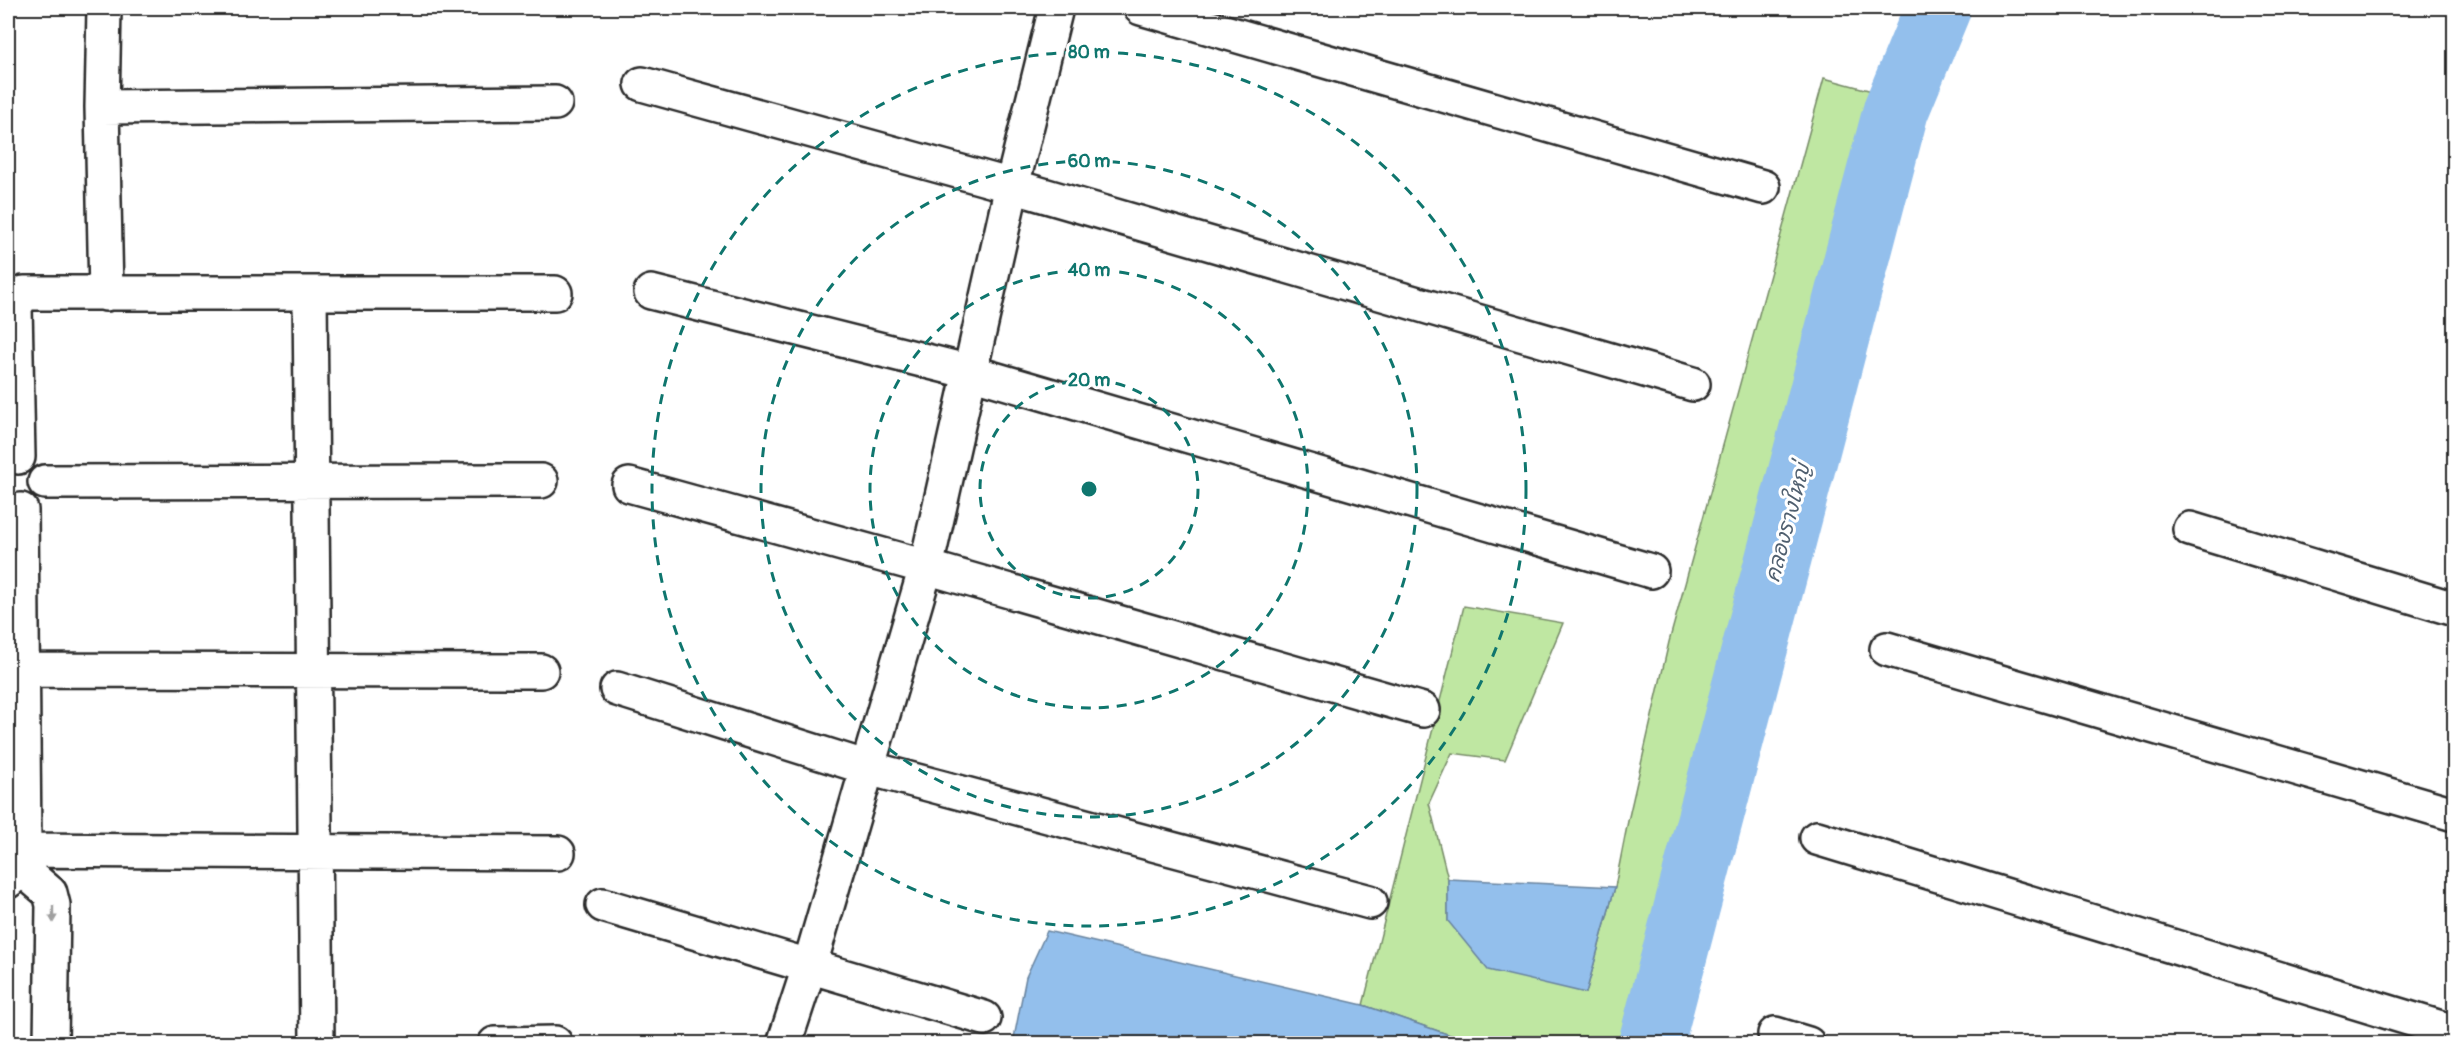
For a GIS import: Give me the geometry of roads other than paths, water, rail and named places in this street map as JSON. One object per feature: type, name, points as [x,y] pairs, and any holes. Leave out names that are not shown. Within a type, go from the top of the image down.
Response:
[{"type":"street","points":[[104,8],[102,107],[106,294]]},
{"type":"street","points":[[784,1044],[809,968],[926,567],[1012,186],[1056,8]]},
{"type":"street","points":[[1141,8],[1763,187]]},
{"type":"street","points":[[642,84],[1012,186],[1693,384]]},
{"type":"street","points":[[102,107],[555,103]]},
{"type":"street","points":[[51,1044],[53,905],[51,893],[15,862],[14,508],[34,505],[45,491],[45,482],[44,473],[39,465],[31,460],[13,458],[15,306],[13,298],[30,292],[106,294],[555,293]]},
{"type":"street","points":[[651,292],[970,372],[1651,571]]},
{"type":"street","points":[[310,294],[317,1044]]},
{"type":"street","points":[[45,482],[541,481]]},
{"type":"street","points":[[629,485],[926,567],[1423,710]]},
{"type":"street","points":[[2190,529],[2454,609]]},
{"type":"street","points":[[1887,649],[2454,814]]},
{"type":"street","points":[[15,670],[541,671]]},
{"type":"street","points":[[616,689],[868,768],[1370,902]]},
{"type":"street","points":[[1817,838],[2454,1032]]},
{"type":"street","points":[[15,862],[314,852],[558,853]]},
{"type":"street","points":[[603,905],[809,968],[984,1018]]},
{"type":"street","points":[[1775,1034],[1808,1044]]},
{"type":"street","points":[[495,1044],[555,1042]]},
{"type":"water","points":[[1448,879],[1615,887],[1586,993],[1488,970],[1448,921]]},
{"type":"water","points":[[1047,931],[1363,1005],[1473,1043],[1013,1043],[1026,977]]},
{"type":"waterway","name":"คลองรางใหญ่","points":[[1651,1044],[1896,110],[1938,8]]}]
